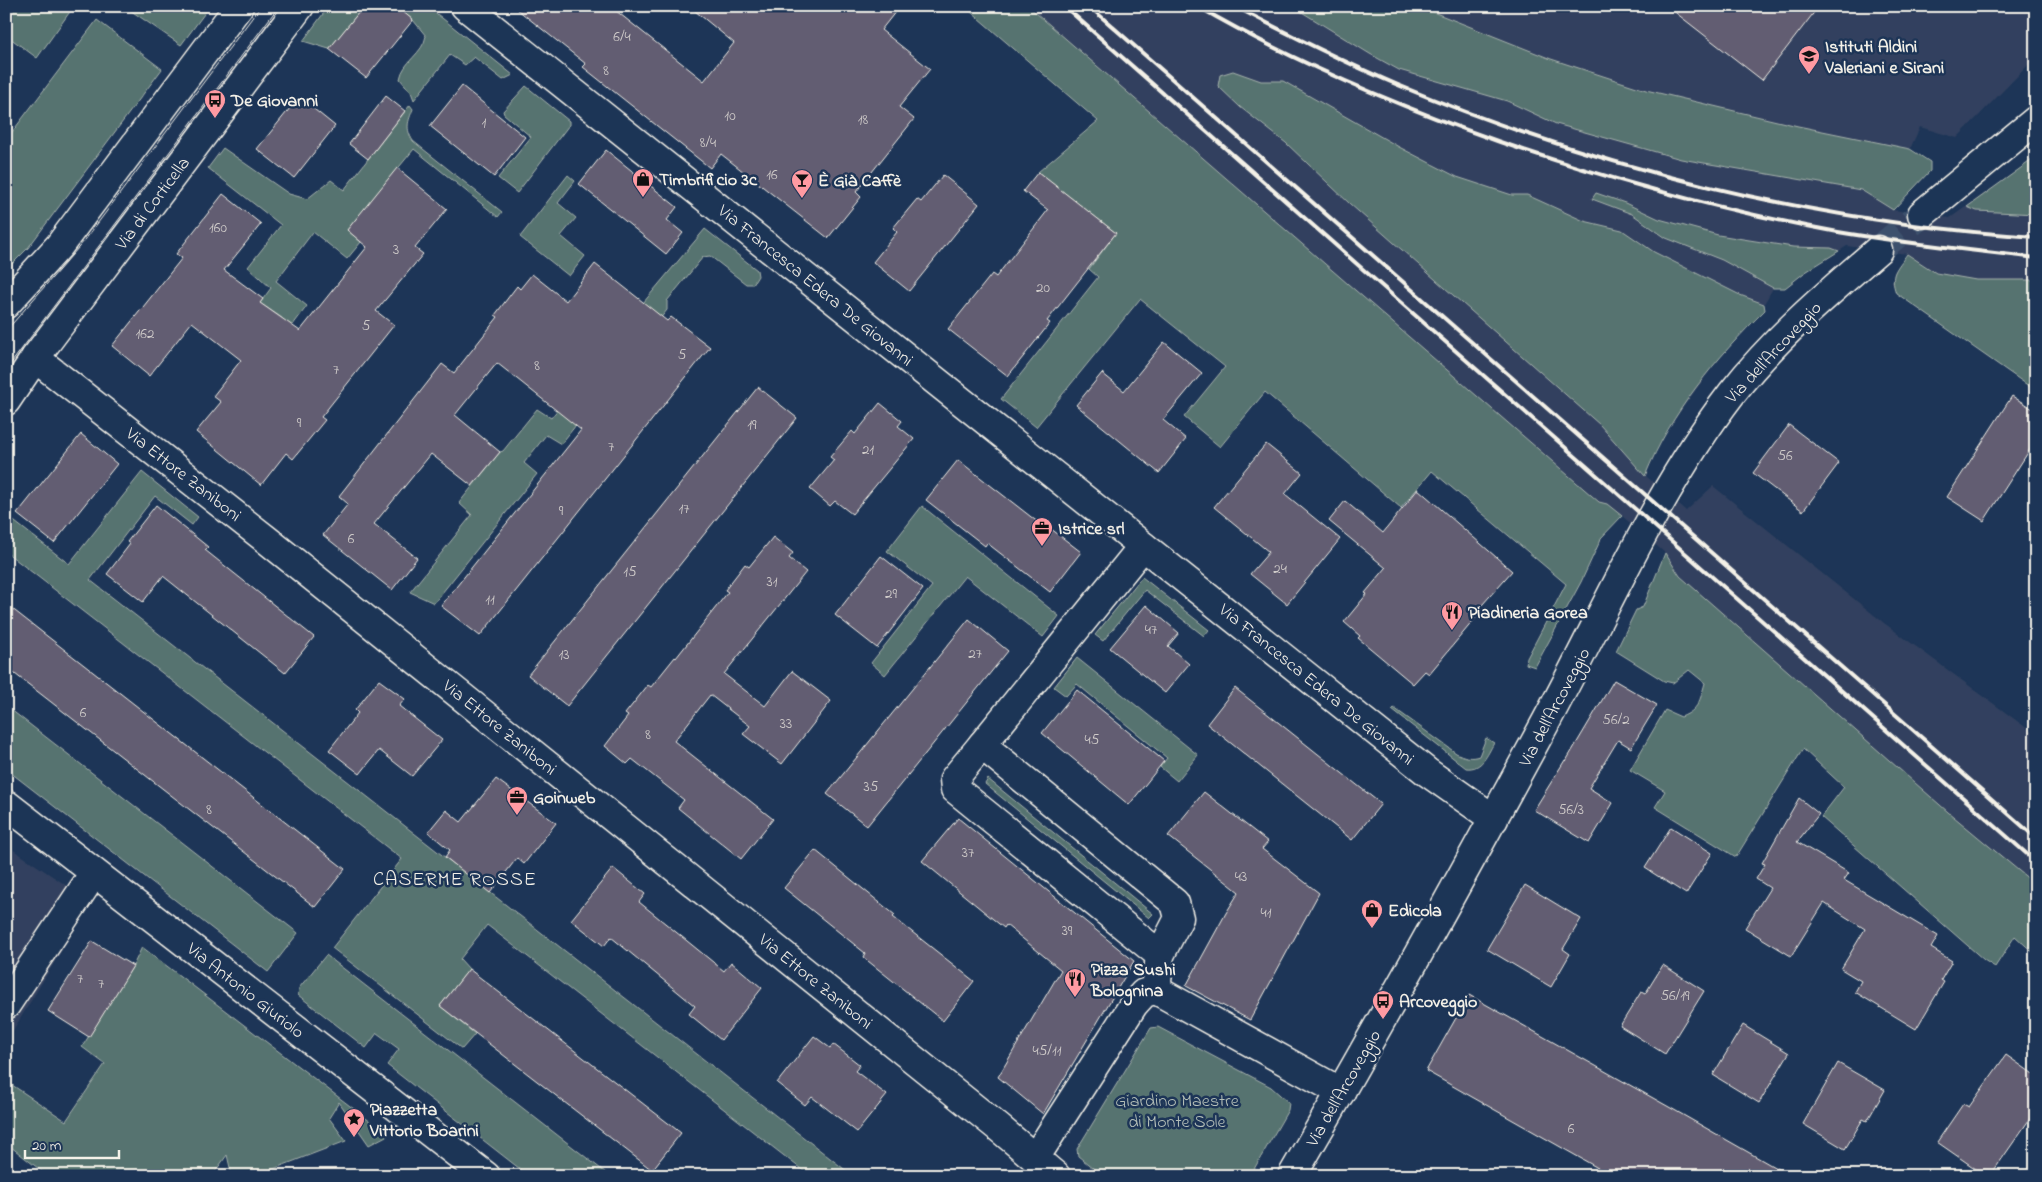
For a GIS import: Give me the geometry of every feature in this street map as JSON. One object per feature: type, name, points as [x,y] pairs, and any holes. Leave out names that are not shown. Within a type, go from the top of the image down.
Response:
[{"type":"street","points":[[6,304],[59,246],[239,6]]},
{"type":"street","name":"Via di Corticella","points":[[6,401],[35,358],[300,6]]},
{"type":"street","name":"Via Francesca Edera De Giovanni","points":[[465,6],[1427,772],[1494,819]]},
{"type":"street","points":[[1922,214],[2036,120]]},
{"type":"street","name":"Via dell'Arcoveggio","points":[[1292,1176],[1383,1020],[1494,819],[1653,516],[1704,433],[1732,393],[1762,358],[1813,307],[1878,250]]},
{"type":"street","name":"Via Ettore Zaniboni","points":[[35,358],[274,546],[999,1128],[1056,1176]]},
{"type":"street","points":[[1143,546],[954,779],[955,790],[1160,956]]},
{"type":"street","points":[[982,745],[1175,903],[1179,918],[1160,956],[1156,990]]},
{"type":"street","name":"Via Antonio Giuriolo","points":[[6,804],[486,1176]]},
{"type":"street","points":[[6,1005],[94,873]]},
{"type":"street","points":[[1035,1158],[1134,1004],[1144,993],[1156,990],[1341,1092]]},
{"type":"shaded area","points":[[964,6],[2036,6],[2036,57],[1957,138],[1920,127],[1910,149],[1930,162],[1930,171],[1893,210],[1950,218],[2036,157],[2036,351],[1896,293],[1892,282],[1894,272],[1907,254],[1847,246],[1804,273],[1785,288],[1773,288],[1764,304],[1765,310],[1722,354],[1686,403],[1657,446],[1646,476],[1686,511],[1713,486],[1884,623],[2036,735],[2036,955],[1643,607],[1665,553],[1622,516],[1600,538],[1578,534]]},
{"type":"shaded area","points":[[6,845],[91,902],[6,1042]]},
{"type":"green space","points":[[6,6],[74,6],[37,58],[6,35]]},
{"type":"green space","points":[[124,6],[210,6],[181,45]]},
{"type":"green space","points":[[329,6],[364,6],[329,49],[303,41]]},
{"type":"green space","points":[[396,6],[427,6],[513,75],[503,80],[474,57],[465,65],[450,55],[414,100],[411,92],[400,79],[405,67],[421,48],[426,36],[413,20]]},
{"type":"green space","points":[[964,6],[1028,6],[1599,502],[1607,504],[1622,516],[1601,538],[1581,582],[1535,667],[1526,664],[1527,658],[1566,584],[1432,471],[1401,508],[1265,392],[1220,447],[1184,417],[1225,367],[1140,299],[1036,427],[1001,399],[1098,277],[1089,269],[1116,233],[1038,172],[1098,121]]},
{"type":"green space","points":[[1292,6],[1418,6],[1551,59],[1646,90],[1798,126],[1910,149],[1930,162],[1930,171],[1893,210],[1861,190],[1681,159],[1556,124],[1507,101],[1399,70]]},
{"type":"green space","points":[[97,20],[162,69],[28,248],[7,269],[6,140]]},
{"type":"green space","points":[[1233,71],[1261,81],[1283,81],[1399,147],[1457,177],[1512,195],[1527,195],[1584,221],[1622,230],[1654,252],[1740,295],[1764,304],[1765,310],[1729,347],[1696,387],[1668,430],[1645,476],[1600,425],[1350,204],[1286,143],[1240,107],[1218,86],[1220,75]]},
{"type":"green space","points":[[526,86],[569,121],[569,125],[517,193],[498,178],[531,137],[504,114],[503,111]]},
{"type":"green space","points":[[410,105],[413,109],[408,129],[413,141],[502,212],[498,217],[414,149],[347,230],[361,242],[347,259],[313,232],[276,281],[307,306],[284,337],[282,318],[260,303],[271,288],[248,267],[281,225],[208,168],[223,148],[289,194],[307,199],[331,180],[344,190]]},
{"type":"green space","points":[[2036,157],[2036,214],[1977,211],[1967,207]]},
{"type":"green space","points":[[568,175],[575,181],[558,203],[576,218],[561,236],[585,256],[569,276],[520,237]]},
{"type":"green space","points":[[1596,193],[1625,203],[1659,219],[1718,235],[1793,247],[1831,248],[1839,251],[1804,273],[1785,288],[1773,288],[1722,260],[1666,238],[1632,214],[1592,199]]},
{"type":"green space","points":[[705,229],[757,270],[758,276],[753,284],[746,284],[710,256],[703,257],[667,301],[667,310],[561,444],[546,435],[524,463],[537,474],[434,603],[410,592],[472,515],[459,503],[500,452],[503,451],[537,409],[551,418]]},
{"type":"green space","points":[[1907,254],[1936,273],[1976,280],[2036,280],[2036,391],[1896,293],[1893,281],[1895,272]]},
{"type":"green space","points":[[142,472],[198,517],[192,525],[155,496],[90,580],[853,1176],[810,1176],[487,925],[460,959],[469,969],[440,1006],[475,1034],[462,1049],[332,948],[402,859],[6,552],[6,515],[69,564]]},
{"type":"green space","points":[[922,506],[1059,616],[1043,637],[965,576],[885,675],[871,663],[932,586],[887,551]]},
{"type":"green space","points":[[1665,553],[1680,576],[1948,812],[2036,885],[2036,955],[2015,936],[1995,967],[1984,960],[1821,817],[1844,787],[1803,749],[1736,857],[1655,807],[1665,791],[1630,770],[1665,710],[1681,717],[1692,711],[1698,704],[1705,683],[1689,670],[1673,683],[1664,681],[1616,651],[1636,610],[1643,607]]},
{"type":"green space","points":[[1142,577],[1209,630],[1204,636],[1145,590],[1103,641],[1095,635]]},
{"type":"green space","points":[[1077,658],[1198,755],[1177,781],[1160,767],[1167,758],[1077,684],[1066,696],[1054,687]]},
{"type":"green space","points":[[6,706],[298,933],[268,972],[6,769]]},
{"type":"green space","points":[[1394,708],[1462,756],[1479,756],[1486,738],[1494,743],[1480,764],[1476,767],[1466,768],[1392,710]]},
{"type":"green space","points":[[988,779],[1153,914],[1149,918],[985,784]]},
{"type":"green space","points":[[142,947],[388,1135],[369,1145],[339,1102],[329,1118],[346,1141],[255,1176],[232,1176],[227,1155],[212,1176],[48,1176],[6,1143],[6,1081],[66,1121],[105,1064],[82,1047],[133,966]]},
{"type":"green space","points":[[326,955],[610,1176],[529,1176],[387,1065],[399,1049],[377,1033],[366,1048],[298,995],[299,988]]},
{"type":"green space","name":"Giardino Maestre di Monte Sole","points":[[1158,1027],[1271,1087],[1289,1103],[1288,1110],[1250,1176],[1103,1176],[1078,1156],[1077,1149],[1151,1028]]},
{"type":"building","points":[[364,6],[396,6],[413,20],[366,78],[329,49]]},
{"type":"building","points":[[513,6],[610,6],[704,81],[734,43],[689,6],[900,6],[881,30],[930,69],[899,107],[914,119],[856,192],[861,197],[828,238],[721,154],[710,168],[583,67],[586,64]]},
{"type":"building","points":[[1667,6],[1819,6],[1762,80]]},
{"type":"building","points":[[462,86],[525,137],[494,177],[430,126]]},
{"type":"building","points":[[386,96],[405,111],[368,159],[349,144]]},
{"type":"building","points":[[299,97],[335,126],[294,178],[257,149]]},
{"type":"building","points":[[606,150],[677,207],[667,220],[683,233],[666,254],[579,184]]},
{"type":"building","points":[[397,168],[447,209],[415,248],[423,254],[376,311],[394,325],[321,417],[325,420],[293,459],[286,453],[261,485],[196,432],[221,402],[213,396],[241,360],[192,322],[149,376],[112,346],[182,258],[176,254],[223,194],[261,224],[224,270],[263,299],[260,303],[300,331],[367,247],[347,230]]},
{"type":"building","points":[[1038,172],[1116,233],[1047,321],[1050,323],[1008,376],[948,329],[992,274],[996,277],[1048,210],[1023,191]]},
{"type":"building","points":[[943,175],[979,204],[909,291],[873,262],[897,232],[893,228],[917,199],[921,202]]},
{"type":"building","points":[[595,264],[667,321],[671,317],[710,347],[480,636],[441,606],[581,430],[497,363],[455,415],[500,452],[472,486],[431,454],[374,524],[417,558],[392,590],[323,535],[348,504],[339,496],[442,364],[454,373],[498,317],[495,315],[517,286],[520,289],[532,274],[566,301]]},
{"type":"building","points":[[1164,342],[1202,373],[1163,420],[1186,439],[1159,473],[1076,405],[1102,373],[1124,391]]},
{"type":"building","points":[[758,387],[797,418],[567,706],[528,675]]},
{"type":"building","points":[[2012,396],[2036,411],[2036,440],[1984,521],[1947,497]]},
{"type":"building","points":[[880,403],[902,421],[898,426],[914,439],[852,514],[835,501],[830,506],[810,489],[834,460],[830,457],[852,431],[855,434]]},
{"type":"building","points":[[1789,425],[1839,463],[1803,511],[1753,473]]},
{"type":"building","points":[[81,434],[117,464],[54,543],[17,514]]},
{"type":"building","points":[[1266,444],[1302,473],[1285,494],[1340,539],[1287,604],[1250,574],[1269,552],[1214,507]]},
{"type":"building","points":[[958,460],[1044,527],[1046,525],[1081,552],[1050,592],[987,543],[985,546],[926,500]]},
{"type":"building","points":[[1418,489],[1512,571],[1475,613],[1478,615],[1429,674],[1425,671],[1413,684],[1358,638],[1360,636],[1344,622],[1386,568],[1329,521],[1345,501],[1383,533]]},
{"type":"building","points":[[156,505],[208,547],[205,550],[314,637],[285,673],[163,576],[143,602],[107,574],[130,544],[127,542]]},
{"type":"building","points":[[773,537],[793,553],[789,558],[806,572],[724,674],[765,706],[792,671],[831,701],[782,764],[743,734],[750,726],[710,695],[674,741],[773,819],[741,859],[678,808],[684,800],[632,759],[627,764],[605,746],[628,716],[625,714],[648,685],[651,687],[676,658],[728,592],[725,590],[745,564],[749,567]]},
{"type":"building","points":[[881,556],[923,589],[877,648],[835,615]]},
{"type":"building","points":[[6,604],[345,869],[315,907],[6,667]]},
{"type":"building","points":[[1146,605],[1179,633],[1168,646],[1189,664],[1165,693],[1110,648]]},
{"type":"building","points":[[969,619],[1008,651],[867,826],[827,794]]},
{"type":"building","points":[[379,680],[405,699],[399,706],[442,740],[412,776],[379,750],[360,774],[329,750],[358,713],[355,710]]},
{"type":"building","points":[[1614,680],[1657,705],[1631,748],[1618,740],[1589,788],[1613,803],[1589,843],[1534,810],[1566,761]]},
{"type":"building","points":[[1235,688],[1381,804],[1352,840],[1207,724]]},
{"type":"building","points":[[1077,690],[1164,761],[1129,805],[1042,733]]},
{"type":"building","points":[[496,779],[556,823],[524,864],[517,858],[490,893],[445,857],[450,850],[428,832],[446,810],[461,822]]},
{"type":"building","points":[[1204,792],[1268,842],[1262,849],[1319,893],[1250,1020],[1186,986],[1239,892],[1168,836]]},
{"type":"building","points":[[1799,798],[1819,814],[1797,842],[1849,873],[1844,880],[1938,936],[1931,948],[1952,961],[1941,980],[1944,982],[1916,1029],[1855,992],[1861,981],[1841,969],[1865,929],[1824,903],[1791,956],[1745,928],[1770,888],[1756,879],[1765,864],[1762,863]]},
{"type":"building","points":[[958,818],[1134,961],[1043,1114],[998,1077],[1061,970],[1006,925],[1004,928],[922,861]]},
{"type":"building","points":[[1671,827],[1712,853],[1686,894],[1645,868]]},
{"type":"building","points":[[815,850],[895,915],[893,917],[974,981],[943,1021],[863,957],[865,953],[784,888]]},
{"type":"building","points":[[613,868],[645,894],[639,902],[724,971],[731,962],[762,988],[721,1040],[689,1014],[695,1006],[611,937],[604,946],[571,920]]},
{"type":"building","points":[[1525,885],[1581,919],[1563,949],[1570,954],[1551,987],[1487,949]]},
{"type":"building","points":[[92,941],[133,966],[89,1037],[48,1011]]},
{"type":"building","points":[[1663,965],[1704,991],[1665,1054],[1620,1026],[1641,992],[1645,994]]},
{"type":"building","points":[[469,969],[681,1133],[652,1170],[440,1006]]},
{"type":"building","points":[[1469,995],[1790,1176],[1612,1176],[1426,1071]]},
{"type":"building","points":[[1743,1025],[1789,1053],[1759,1103],[1713,1075]]},
{"type":"building","points":[[814,1036],[830,1048],[833,1044],[860,1065],[855,1071],[887,1095],[857,1132],[812,1097],[805,1105],[777,1083]]},
{"type":"building","points":[[2006,1055],[2036,1076],[2036,1110],[1990,1176],[1986,1176],[1937,1142],[1963,1104],[1969,1107]]},
{"type":"building","points":[[1838,1063],[1885,1090],[1867,1121],[1863,1119],[1845,1149],[1803,1124]]},
{"type":"tunnel","points":[[1878,250],[1922,214]]},
{"type":"tram line","points":[[6,331],[85,240],[261,6]]},
{"type":"tram line","points":[[6,370],[279,6]]},
{"type":"railway","points":[[1064,6],[2036,862]]},
{"type":"railway","points":[[1089,6],[2036,838]]},
{"type":"railway","points":[[1197,6],[1270,46],[1422,113],[1500,142],[1625,182],[1752,214],[1838,232],[1887,240],[2036,258]]},
{"type":"railway","points":[[1234,6],[1315,47],[1398,85],[1474,115],[1552,142],[1631,166],[1791,205],[1872,219],[1954,230],[2036,237]]},
{"type":"place","name":"Istituti Aldini Valeriani e Sirani","points":[[1809,75]]},
{"type":"place","name":"De Giovanni","points":[[215,119]]},
{"type":"place","name":"Timbrificio 3c","points":[[643,198]]},
{"type":"place","name":"È Già Caffè","points":[[802,199]]},
{"type":"place","name":"Istrice srl","points":[[1042,547]]},
{"type":"place","name":"Piadineria Gorea","points":[[1452,631]]},
{"type":"place","name":"Goinweb","points":[[517,816]]},
{"type":"place","name":"Edicola","points":[[1372,929]]},
{"type":"place","name":"Pizza Sushi Bolognina","points":[[1075,998]]},
{"type":"place","name":"Arcoveggio","points":[[1383,1020]]},
{"type":"place","name":"Piazzetta Vittorio Boarini","points":[[354,1138]]},
{"type":"district","name":"CASERME ROSSE","points":[[455,878]]}]
